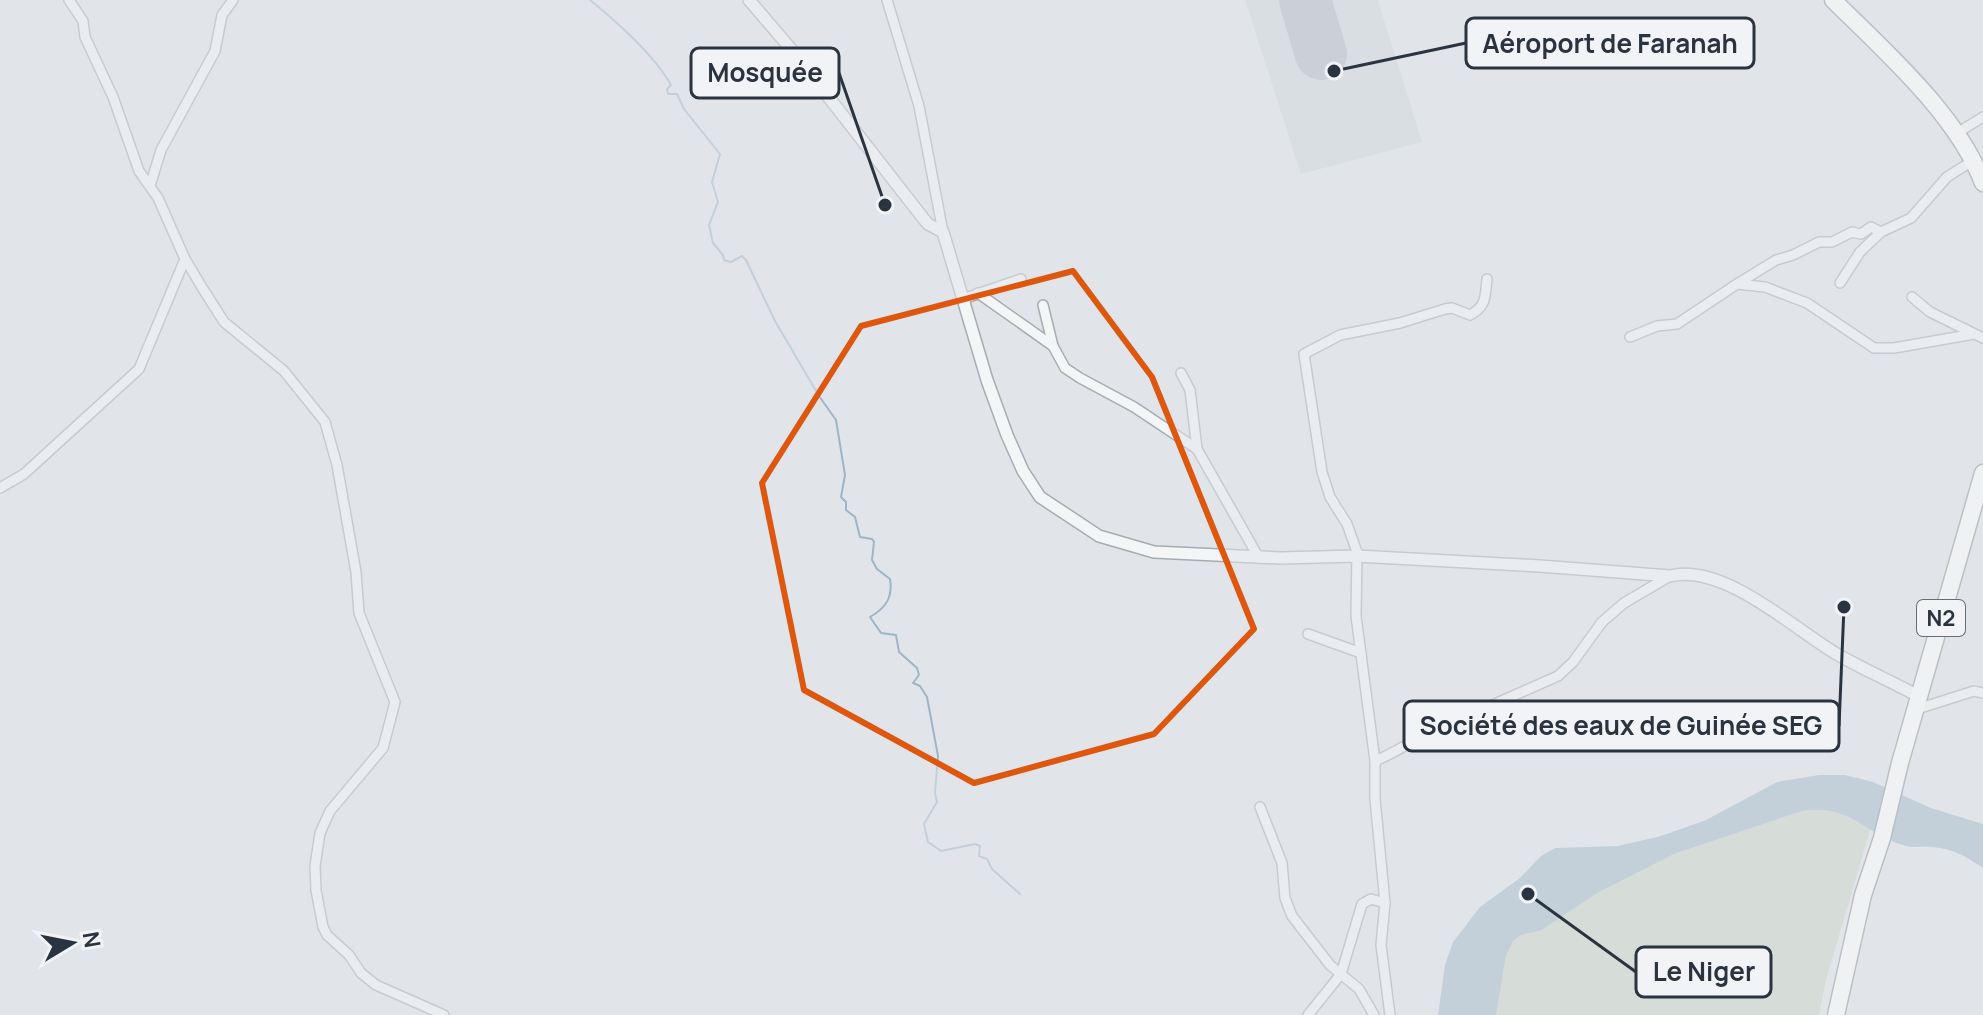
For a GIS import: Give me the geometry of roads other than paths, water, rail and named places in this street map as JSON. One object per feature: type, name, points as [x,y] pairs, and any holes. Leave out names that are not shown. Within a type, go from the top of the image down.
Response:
[{"type":"highway","points":[[1833,0],[1915,84],[1957,133],[1974,160],[1983,183]]},
{"type":"highway","name":"N2","points":[[1836,1015],[1863,895],[1882,838],[1916,703],[1983,473]]},
{"type":"street","points":[[69,0],[83,21],[85,37],[113,97],[134,159],[158,198],[185,259],[224,322],[284,371],[325,422],[337,465],[356,572],[359,613],[395,702],[383,748],[330,811],[320,833],[315,866],[323,927],[361,973],[376,985],[444,1015]]},
{"type":"street","points":[[150,186],[161,150],[215,51],[222,15],[233,0]]},
{"type":"street","points":[[749,0],[928,224],[943,232]]},
{"type":"street","points":[[887,0],[919,106],[943,232],[987,380],[1007,435],[1023,471],[1040,497],[1099,536],[1154,552],[1259,558],[1357,556],[1670,576],[1698,574],[1725,583],[1916,703],[1974,691],[1983,693]]},
{"type":"street","points":[[1957,133],[1983,117]]},
{"type":"street","points":[[1840,283],[1860,252],[1881,232],[1911,218],[1947,177],[1974,160]]},
{"type":"street","points":[[1630,337],[1657,326],[1677,324],[1688,314],[1776,260],[1819,242],[1832,242],[1852,232],[1861,234],[1871,227],[1881,232]]},
{"type":"street","points":[[0,488],[24,474],[139,369],[185,259]]},
{"type":"street","points":[[963,299],[1021,279]]},
{"type":"street","points":[[1390,1015],[1381,945],[1385,903],[1375,799],[1375,761],[1356,616],[1357,556],[1347,524],[1330,497],[1322,472],[1304,354],[1340,335],[1400,323],[1445,309],[1452,308],[1470,315],[1482,307],[1487,294],[1487,279]]},
{"type":"street","points":[[1737,284],[1765,287],[1807,303],[1874,348],[1979,336]]},
{"type":"street","points":[[978,293],[1053,346]]},
{"type":"street","points":[[1912,297],[1930,312],[1979,336]]},
{"type":"street","points":[[1043,305],[1053,346],[1065,368],[1134,407],[1197,449]]},
{"type":"street","points":[[1181,373],[1190,390],[1197,449],[1259,558]]},
{"type":"street","points":[[1375,761],[1415,741],[1450,729],[1463,718],[1558,676],[1573,662],[1602,622],[1624,603],[1670,576]]},
{"type":"street","points":[[1308,634],[1361,653]]},
{"type":"street","points":[[1260,807],[1282,863],[1285,898],[1292,916],[1321,956],[1359,989],[1374,1015]]},
{"type":"street","points":[[1308,1015],[1341,974],[1362,904],[1371,899],[1385,903]]},
{"type":"water","points":[[1819,775],[1845,775],[1873,782],[1931,808],[1983,824],[1983,868],[1947,849],[1909,847],[1892,841],[1846,816],[1819,810],[1802,811],[1674,854],[1599,892],[1540,931],[1521,935],[1513,941],[1506,956],[1496,1015],[1438,1015],[1445,965],[1453,942],[1480,907],[1520,878],[1541,856],[1555,848],[1618,846],[1661,836],[1706,820],[1777,782]]},
{"type":"waterway","points":[[590,0],[623,28],[655,62],[671,85],[667,89],[668,94],[677,94],[684,109],[720,154],[712,182],[718,202],[709,225],[713,243],[724,260],[731,262],[742,256],[746,260],[775,321],[836,420],[845,475],[841,497],[846,502],[846,510],[855,517],[860,537],[874,542],[872,560],[877,569],[890,579],[887,601],[870,617],[881,633],[896,635],[899,652],[917,668],[919,675],[913,683],[920,686],[927,697],[938,756],[937,802],[924,824],[928,842],[941,851],[975,844],[980,846],[979,856],[987,859],[992,869],[1020,894]]},
{"type":"place","name":"Aéroport de Faranah","points":[[1334,71]]},
{"type":"place","name":"Mosquée","points":[[885,205]]},
{"type":"place","name":"Société des eaux de Guinée SEG","points":[[1844,607]]},
{"type":"place","name":"Le Niger","points":[[1528,894]]}]
